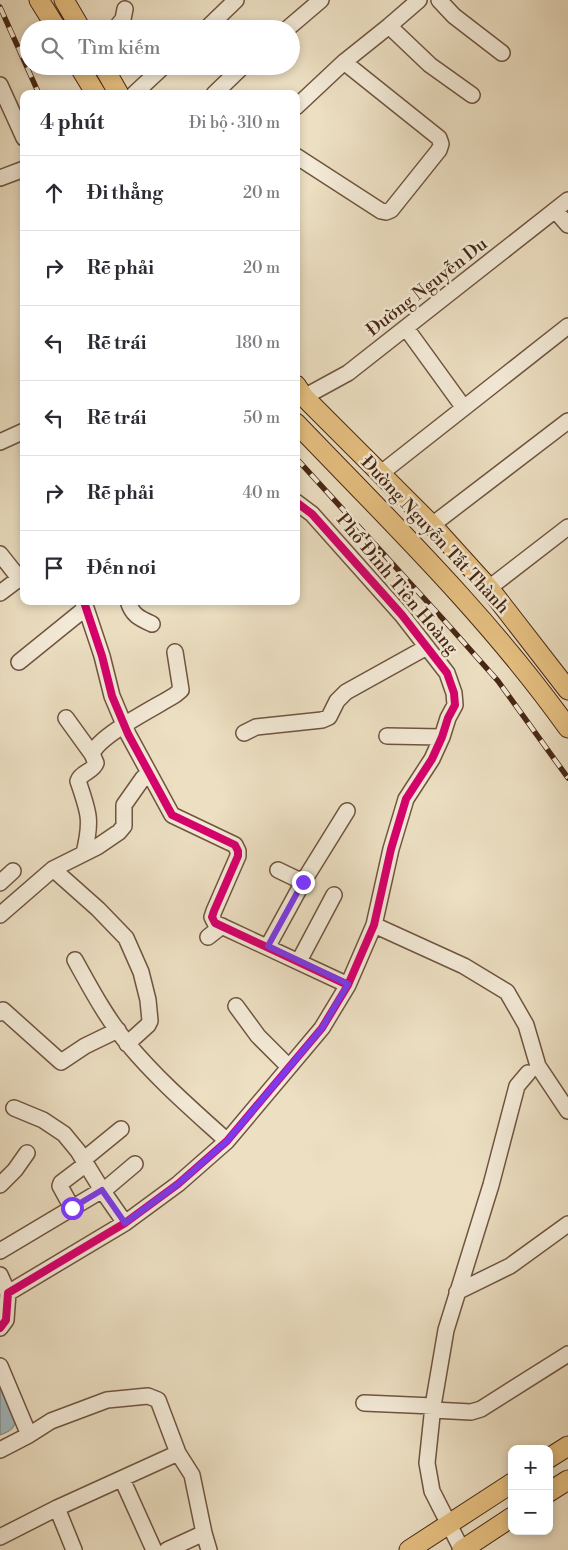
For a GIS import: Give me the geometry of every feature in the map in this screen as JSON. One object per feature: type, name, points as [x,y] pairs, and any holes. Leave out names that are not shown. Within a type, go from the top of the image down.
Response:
[{"type":"main road","points":[[38,0],[51,20]]},
{"type":"main road","points":[[67,1],[77,20]]},
{"type":"main road","points":[[84,75],[94,90]]},
{"type":"main road","points":[[108,75],[117,90]]},
{"type":"main road","name":"Đường Nguyễn Tất Thành","points":[[300,391],[432,526],[489,588],[567,685]]},
{"type":"main road","name":"Đường Nguyễn Tất Thành","points":[[300,427],[469,603],[546,697],[568,728]]},
{"type":"main road","points":[[412,544],[432,526]]},
{"type":"main road","points":[[553,1455],[568,1446]]},
{"type":"main road","points":[[552,1490],[568,1480]]},
{"type":"main road","points":[[409,1550],[508,1486]]},
{"type":"main road","points":[[462,1550],[508,1520]]},
{"type":"street","points":[[215,20],[236,0]]},
{"type":"street","points":[[298,20],[321,0]]},
{"type":"street","points":[[300,103],[344,62],[419,0]]},
{"type":"street","points":[[439,0],[454,16],[502,53]]},
{"type":"street","points":[[122,20],[125,9]]},
{"type":"street","points":[[389,26],[430,65],[472,95]]},
{"type":"street","points":[[300,159],[381,211],[386,212],[391,210],[439,150],[441,144],[439,138],[344,62]]},
{"type":"street","points":[[138,90],[154,75]]},
{"type":"street","points":[[218,90],[234,75]]},
{"type":"street","points":[[0,85],[20,129]]},
{"type":"street","points":[[0,178],[20,170]]},
{"type":"street","name":"Đường Nguyễn Du","points":[[300,391],[348,372],[568,200]]},
{"type":"street","points":[[555,210],[568,225]]},
{"type":"street","points":[[380,474],[568,326]]},
{"type":"street","points":[[406,328],[464,408]]},
{"type":"street","points":[[432,526],[568,421]]},
{"type":"street","points":[[0,442],[20,433]]},
{"type":"street","name":"Phố Đinh Tiên Hoàng","points":[[8,1293],[125,1223],[178,1184],[227,1141],[322,1028],[348,984],[374,925],[391,849],[406,799],[432,759],[454,705],[454,694],[447,672],[402,615],[312,514],[300,505]]},
{"type":"street","points":[[489,588],[568,527]]},
{"type":"street","points":[[0,554],[20,575]]},
{"type":"street","points":[[0,594],[20,577]]},
{"type":"street","points":[[19,662],[75,618],[82,611],[84,605]]},
{"type":"street","points":[[86,605],[102,656],[112,696],[124,725],[172,815],[224,838],[235,845],[238,851],[238,856],[212,917],[215,922],[348,984]]},
{"type":"street","points":[[129,605],[137,617],[152,624]]},
{"type":"street","points":[[244,733],[256,728],[322,720],[329,717],[337,701],[346,692],[427,647]]},
{"type":"street","points":[[92,754],[104,738],[181,690],[175,652]]},
{"type":"street","points":[[546,697],[567,685]]},
{"type":"street","points":[[66,718],[92,754],[96,763],[95,767],[83,773],[78,781],[88,809],[89,822],[84,853]]},
{"type":"street","points":[[387,736],[442,736]]},
{"type":"street","points":[[0,915],[53,869],[119,832],[124,826],[124,805],[144,778]]},
{"type":"street","points":[[268,946],[303,882],[347,811]]},
{"type":"street","points":[[53,869],[98,909],[126,938],[141,972],[148,1000],[150,1021],[148,1026],[127,1044]]},
{"type":"street","points":[[278,870],[303,882]]},
{"type":"street","points":[[0,883],[13,871]]},
{"type":"street","points":[[299,961],[334,895]]},
{"type":"street","points":[[374,925],[464,966],[507,992],[526,1025],[538,1066],[568,1111]]},
{"type":"street","points":[[208,937],[222,926]]},
{"type":"street","points":[[75,960],[100,1004],[127,1044],[168,1086],[227,1141]]},
{"type":"street","points":[[236,1006],[258,1036],[289,1067]]},
{"type":"street","points":[[0,1013],[3,1010],[61,1062],[85,1046],[118,1030]]},
{"type":"street","points":[[462,1550],[432,1491],[427,1463],[433,1408],[446,1330],[491,1185],[517,1086],[528,1073]]},
{"type":"street","points":[[14,1108],[43,1120],[64,1134],[78,1150],[125,1223]]},
{"type":"street","points":[[72,1208],[60,1186],[121,1129]]},
{"type":"street","points":[[0,1185],[15,1170],[27,1153]]},
{"type":"street","points":[[0,1251],[109,1186],[135,1164]]},
{"type":"street","points":[[457,1292],[510,1266],[568,1224]]},
{"type":"street","points":[[0,1275],[8,1293],[6,1320],[0,1328]]},
{"type":"street","points":[[364,1403],[471,1412],[481,1410],[568,1354]]},
{"type":"street","points":[[0,1366],[29,1435]]},
{"type":"street","points":[[0,1450],[51,1421],[107,1400],[148,1396],[158,1400],[178,1453],[192,1476],[209,1550]]},
{"type":"street","points":[[0,1537],[57,1508],[178,1453]]},
{"type":"street","points":[[122,1479],[154,1550]]},
{"type":"street","points":[[57,1508],[74,1550]]},
{"type":"street","points":[[168,1550],[204,1532]]},
{"type":"water","points":[[0,1384],[15,1417],[15,1421],[12,1429],[0,1435]]},
{"type":"railway","points":[[0,7],[20,52]]},
{"type":"railway","points":[[30,75],[37,90]]},
{"type":"railway","points":[[300,462],[498,681],[568,778]]},
{"type":"cycle path","points":[[0,1328],[6,1320],[8,1293],[125,1223],[178,1184],[227,1141],[322,1028],[348,985],[374,925],[391,849],[406,799],[432,759],[455,705],[454,693],[447,673],[402,615],[312,514],[300,505]]},
{"type":"cycle path","points":[[85,605],[102,656],[112,696],[128,734],[172,815],[235,845],[238,851],[238,856],[212,917],[215,923],[348,985]]},
{"type":"route","points":[[72,1208],[102,1190],[125,1223],[142,1211],[178,1184],[227,1141],[322,1028],[348,984],[268,946],[303,882]]}]
